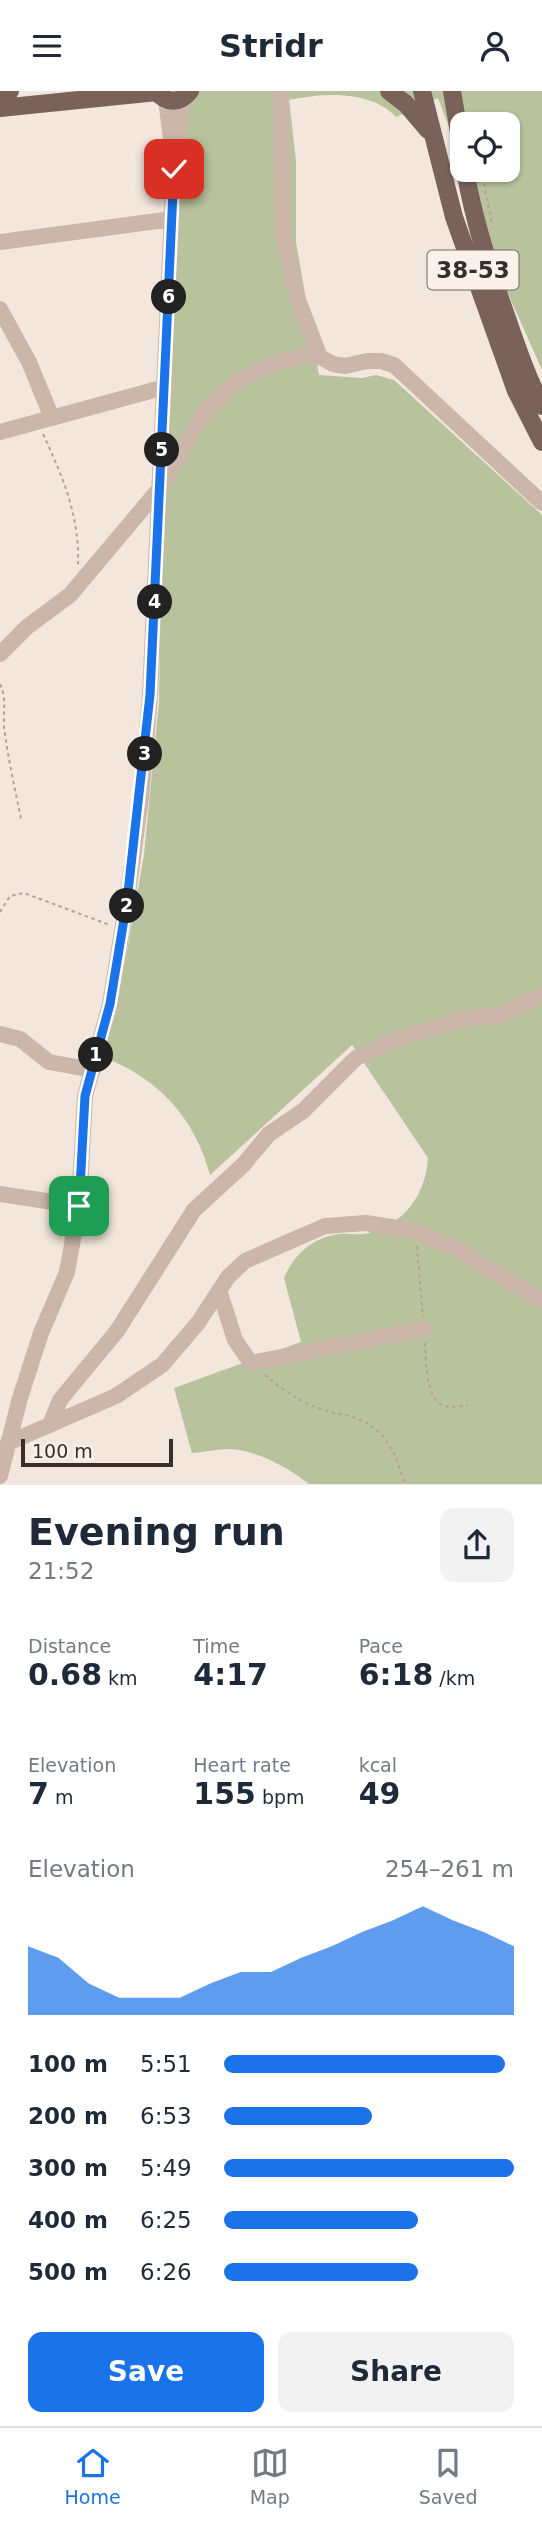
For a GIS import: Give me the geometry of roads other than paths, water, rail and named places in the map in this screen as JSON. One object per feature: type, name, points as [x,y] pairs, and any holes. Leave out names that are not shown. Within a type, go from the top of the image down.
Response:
[{"type":"main road","points":[[0,92],[9,91]]},
{"type":"main road","points":[[388,91],[413,112],[432,136]]},
{"type":"main road","name":"38-53","points":[[422,91],[454,218],[516,391],[542,442]]},
{"type":"main road","points":[[452,91],[456,112]]},
{"type":"main road","points":[[0,108],[171,95]]},
{"type":"main road","name":"38-53","points":[[467,182],[489,267],[530,384],[542,406]]},
{"type":"street","points":[[281,91],[283,234],[297,297],[320,357]]},
{"type":"street","points":[[0,1476],[20,1398],[41,1333],[67,1272],[79,1206],[85,1096],[110,1004],[141,798],[150,695],[165,387],[174,169],[171,95]]},
{"type":"street","points":[[0,241],[172,219]]},
{"type":"street","points":[[0,309],[33,371],[45,420]]},
{"type":"street","points":[[0,654],[27,627],[76,588],[160,488],[206,410],[239,380],[278,362],[303,356],[320,357],[333,364],[345,366],[367,361],[394,365],[542,503]]},
{"type":"street","points":[[0,432],[165,387]]},
{"type":"street","points":[[50,1425],[60,1400],[117,1331],[194,1210],[243,1165],[269,1135],[303,1111],[356,1058],[394,1040],[460,1020],[500,1015],[542,996]]},
{"type":"street","points":[[0,1034],[20,1039],[49,1062],[93,1069]]},
{"type":"street","points":[[0,1194],[79,1206]]},
{"type":"street","points":[[8,1443],[116,1396],[162,1365],[198,1323],[228,1277],[245,1261],[325,1226],[366,1223],[410,1230],[452,1246],[542,1301]]},
{"type":"street","points":[[219,1290],[234,1340],[251,1363],[424,1329]]}]
